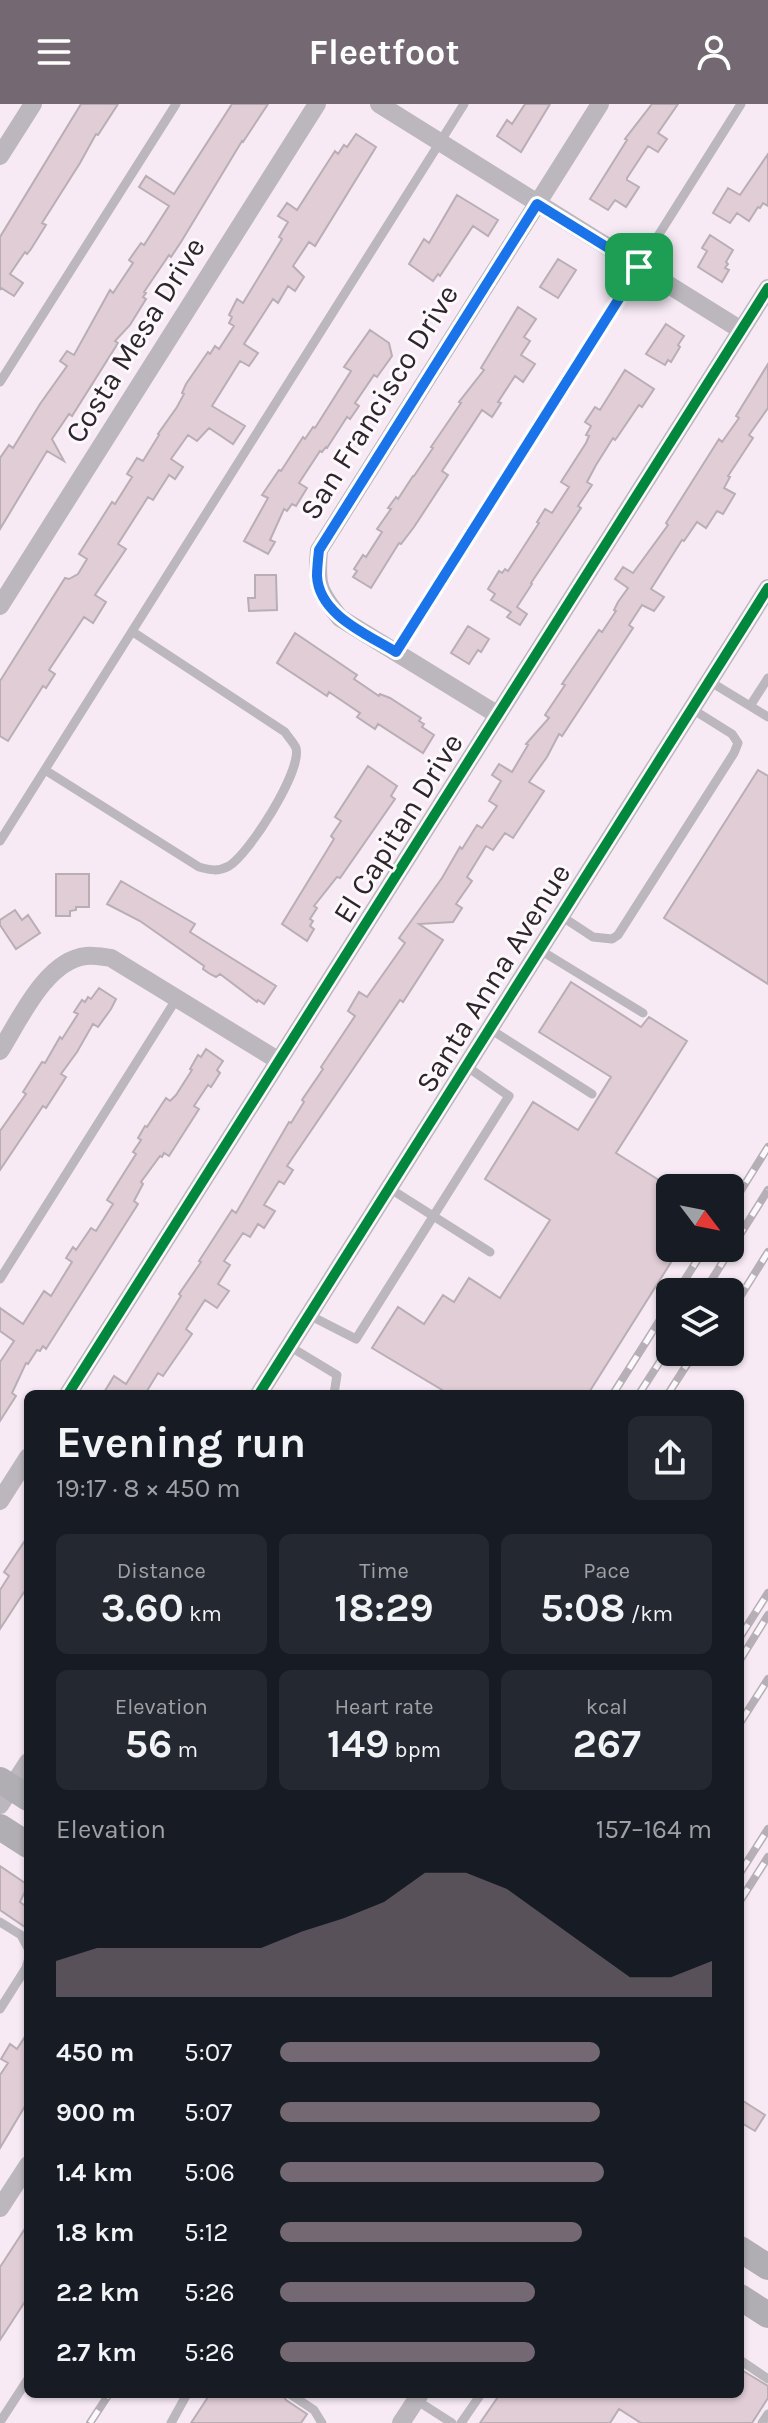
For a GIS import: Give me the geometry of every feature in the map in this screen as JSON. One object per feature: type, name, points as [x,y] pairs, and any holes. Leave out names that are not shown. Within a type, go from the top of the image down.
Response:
[{"type":"main road","points":[[0,1827],[24,1842]]},
{"type":"main road","points":[[744,2252],[768,2267]]},
{"type":"main road","points":[[744,2300],[768,2315]]},
{"type":"street","points":[[0,156],[33,104]]},
{"type":"street","name":"Costa Mesa Drive","points":[[0,606],[317,104]]},
{"type":"street","points":[[379,104],[741,330]]},
{"type":"street","name":"San Francisco Drive","points":[[498,715],[340,618],[324,599],[317,578],[319,550],[600,104]]},
{"type":"street","name":"El Capitan Drive","points":[[71,1390],[768,288]]},
{"type":"street","name":"Santa Anna Avenue","points":[[262,1390],[709,681],[765,599]]},
{"type":"street","points":[[0,1051],[41,986],[58,967],[84,956],[111,958],[279,1061]]},
{"type":"street","points":[[0,1501],[24,1463]]},
{"type":"street","points":[[10,1793],[24,1769]]},
{"type":"street","points":[[0,2208],[24,2171]]},
{"type":"street","points":[[401,2423],[417,2398]]},
{"type":"lane","points":[[0,382],[176,104]]},
{"type":"lane","points":[[0,841],[464,104]]},
{"type":"lane","points":[[396,652],[741,104]]},
{"type":"lane","points":[[45,770],[199,867],[213,871],[227,867],[241,857],[286,787],[295,767],[296,747],[285,732],[133,632]]},
{"type":"lane","points":[[750,706],[768,678]]},
{"type":"lane","points":[[709,681],[768,717]]},
{"type":"lane","points":[[561,916],[593,937],[612,939],[618,935],[734,753],[738,743],[732,734],[692,709]]},
{"type":"lane","points":[[540,950],[643,1013]]},
{"type":"lane","points":[[0,1279],[177,998]]},
{"type":"lane","points":[[490,1029],[592,1094]]},
{"type":"lane","points":[[309,1315],[356,1339],[509,1096],[466,1066]]},
{"type":"lane","points":[[389,1188],[490,1252]]},
{"type":"lane","points":[[289,1346],[337,1375],[335,1390]]},
{"type":"lane","points":[[0,1922],[21,1935],[24,1941]]},
{"type":"lane","points":[[0,2009],[24,1971]]},
{"type":"lane","points":[[744,2363],[768,2379]]},
{"type":"lane","points":[[0,2422],[24,2385]]},
{"type":"lane","points":[[171,2423],[185,2398]]},
{"type":"lane","points":[[296,2398],[314,2410],[322,2423]]},
{"type":"lane","points":[[419,2398],[452,2423]]},
{"type":"lane","points":[[461,2423],[478,2398]]},
{"type":"lane","points":[[762,2423],[768,2414]]},
{"type":"building","points":[[81,104],[118,104],[42,223],[46,225],[31,249],[27,254],[25,252],[10,274],[23,283],[14,296],[0,290],[0,237]]},
{"type":"building","points":[[232,104],[268,104],[181,242],[144,292],[146,299],[130,325],[115,341],[118,343],[72,416],[69,414],[52,439],[64,461],[47,451],[0,529],[0,458],[9,445],[13,448],[67,366],[60,361],[67,351],[74,355],[110,290],[113,293],[133,263],[129,260],[141,243],[144,245],[169,206],[139,187],[146,176],[174,194]]},
{"type":"building","points":[[525,104],[550,104],[521,152],[497,136],[507,120],[512,124]]},
{"type":"building","points":[[652,104],[678,104],[658,133],[667,139],[658,152],[648,146],[627,178],[639,187],[626,207],[615,200],[608,210],[590,199],[625,139]]},
{"type":"building","points":[[356,134],[376,147],[315,246],[309,242],[293,266],[304,277],[295,291],[288,286],[278,303],[273,299],[244,344],[258,353],[249,366],[240,361],[212,406],[245,426],[233,444],[209,428],[197,441],[188,435],[171,459],[183,467],[175,479],[169,475],[153,500],[148,497],[118,544],[126,549],[95,595],[106,602],[93,623],[84,617],[49,670],[55,674],[46,688],[43,686],[8,741],[0,736],[0,681],[65,578],[78,574],[87,559],[79,554],[132,477],[127,474],[137,458],[143,461],[177,407],[186,384],[208,352],[210,354],[215,346],[219,349],[234,326],[229,323],[232,317],[229,315],[237,299],[243,303],[282,239],[279,237],[288,222],[278,216],[287,203],[297,210],[335,151],[338,154],[344,145],[347,147]]},
{"type":"building","points":[[768,154],[768,206],[763,203],[749,221],[737,213],[730,223],[713,213],[728,188],[740,195]]},
{"type":"building","points":[[457,195],[498,220],[488,236],[473,226],[440,276],[438,274],[433,281],[409,264],[424,239],[429,243]]},
{"type":"building","points":[[710,235],[733,250],[726,262],[725,268],[729,270],[722,282],[698,267],[707,251],[702,248]]},
{"type":"building","points":[[558,259],[576,270],[558,298],[540,287]]},
{"type":"building","points":[[518,307],[536,319],[524,337],[530,341],[521,355],[535,364],[523,382],[515,376],[492,417],[482,410],[442,471],[448,475],[371,588],[353,577],[357,571],[354,569],[382,532],[377,529],[391,509],[388,508],[414,476],[459,402],[484,370],[481,368]]},
{"type":"building","points":[[666,324],[684,336],[671,362],[668,360],[665,365],[646,354]]},
{"type":"building","points":[[370,330],[389,343],[392,356],[355,403],[359,406],[350,419],[347,417],[299,483],[307,488],[296,506],[292,504],[287,511],[284,509],[270,540],[275,542],[268,554],[244,541],[268,498],[262,495],[303,437],[305,439],[315,428],[351,371],[344,367]]},
{"type":"building","points":[[768,364],[768,408],[749,435],[753,438],[728,476],[724,488],[735,494],[723,514],[717,511],[706,528],[697,522],[682,540],[651,589],[664,597],[654,611],[642,605],[629,625],[633,628],[529,782],[544,791],[513,838],[505,833],[493,850],[486,846],[467,877],[472,881],[456,904],[462,908],[453,922],[419,924],[443,940],[287,1166],[293,1170],[284,1184],[279,1181],[264,1205],[275,1211],[264,1228],[258,1224],[250,1237],[243,1233],[224,1261],[230,1265],[218,1284],[229,1291],[217,1308],[205,1300],[186,1329],[192,1334],[163,1376],[158,1373],[147,1390],[105,1390],[114,1376],[126,1384],[199,1261],[232,1210],[236,1213],[304,1102],[302,1100],[323,1069],[321,1067],[355,1016],[348,1011],[359,992],[367,997],[405,943],[399,938],[460,847],[462,849],[477,825],[482,828],[497,806],[489,801],[501,781],[492,775],[499,764],[512,772],[526,744],[549,718],[545,715],[565,685],[562,684],[616,611],[628,588],[615,579],[623,567],[633,573],[668,525],[666,523],[719,439],[722,442],[739,418],[736,416]]},
{"type":"building","points":[[625,370],[654,389],[615,440],[613,438],[596,465],[587,482],[592,485],[578,506],[581,508],[517,607],[527,614],[520,625],[507,617],[511,612],[491,600],[495,594],[488,589],[499,571],[508,571],[545,509],[552,513],[569,487],[561,482],[589,436],[586,435],[591,426],[585,422],[595,407],[600,410]]},
{"type":"building","points":[[255,575],[276,575],[277,610],[249,611],[248,598],[255,598]]},
{"type":"building","points":[[468,626],[489,639],[469,664],[451,653]]},
{"type":"building","points":[[295,633],[357,675],[354,679],[379,696],[390,698],[421,718],[422,727],[434,735],[423,753],[378,724],[375,729],[357,717],[360,713],[329,692],[327,696],[277,663]]},
{"type":"building","points":[[368,766],[397,786],[391,796],[395,799],[340,878],[337,877],[314,906],[317,908],[310,919],[313,921],[310,926],[314,929],[307,941],[282,924],[334,839],[331,836],[341,821],[335,817]]},
{"type":"building","points":[[758,770],[768,776],[768,984],[664,918]]},
{"type":"building","points":[[56,874],[89,874],[89,907],[76,907],[76,910],[70,911],[70,916],[56,916]]},
{"type":"building","points":[[121,881],[195,924],[190,932],[276,986],[264,1004],[220,974],[216,977],[210,974],[203,969],[204,966],[140,921],[107,904]]},
{"type":"building","points":[[15,910],[22,920],[28,915],[40,933],[16,949],[0,925],[0,920]]},
{"type":"building","points":[[571,982],[641,1027],[649,1017],[687,1041],[616,1153],[656,1178],[656,1262],[671,1262],[661,1278],[656,1278],[656,1286],[591,1390],[442,1390],[372,1348],[398,1307],[424,1324],[443,1295],[454,1302],[469,1278],[500,1298],[550,1220],[485,1179],[533,1102],[578,1130],[611,1077],[539,1032]]},
{"type":"building","points":[[99,988],[116,999],[111,1009],[98,1027],[93,1024],[61,1074],[66,1077],[0,1170],[0,1131],[26,1094],[23,1092],[42,1062],[45,1063],[78,1014],[74,1012],[82,1000],[91,999]]},
{"type":"building","points":[[206,1049],[223,1061],[217,1070],[220,1073],[194,1106],[199,1109],[169,1156],[164,1153],[160,1156],[141,1182],[143,1184],[134,1201],[138,1204],[46,1349],[43,1346],[40,1351],[37,1350],[26,1363],[12,1393],[16,1396],[0,1421],[0,1362],[14,1341],[0,1331],[0,1308],[23,1324],[44,1291],[51,1296],[72,1262],[66,1258],[73,1247],[76,1250],[91,1228],[96,1231],[113,1204],[107,1200],[136,1154],[133,1152],[145,1126],[166,1098],[170,1101],[176,1095],[198,1055],[201,1057]]},
{"type":"building","points":[[24,1542],[24,1592],[0,1629],[0,1590],[9,1576],[4,1572]]},
{"type":"building","points":[[0,1866],[24,1882],[20,1902],[24,1905],[24,1926],[0,1910]]},
{"type":"building","points":[[24,2038],[24,2108],[0,2148],[0,2075],[8,2063],[1,2059],[10,2044],[17,2049]]},
{"type":"building","points":[[744,2102],[765,2115],[755,2131],[744,2124]]},
{"type":"building","points":[[24,2230],[24,2303],[0,2340],[0,2267]]},
{"type":"building","points":[[744,2371],[768,2386],[768,2398],[752,2423],[641,2423],[619,2409],[610,2423],[480,2423],[497,2398],[744,2398]]},
{"type":"building","points":[[207,2398],[285,2398],[307,2414],[301,2423],[191,2423]]},
{"type":"railway","points":[[744,1186],[768,1147]]},
{"type":"railway","points":[[713,1278],[768,1190]]},
{"type":"railway","points":[[744,1291],[768,1252]]},
{"type":"railway","points":[[686,1278],[696,1262]]},
{"type":"railway","points":[[616,1390],[656,1326]]},
{"type":"railway","points":[[642,1390],[657,1366]]},
{"type":"railway","points":[[671,1390],[686,1366]]},
{"type":"railway","points":[[744,1631],[768,1593]]},
{"type":"railway","points":[[744,1654],[768,1615]]},
{"type":"railway","points":[[744,1717],[768,1679]]},
{"type":"railway","points":[[744,1867],[768,1829]]},
{"type":"railway","points":[[744,1895],[768,1857]]},
{"type":"railway","points":[[90,2423],[106,2398]]},
{"type":"cycle path","points":[[71,1390],[768,288]]},
{"type":"cycle path","points":[[262,1390],[768,588]]},
{"type":"route","points":[[537,204],[639,267],[396,652],[340,618],[324,599],[317,578],[319,550],[537,204]]}]
